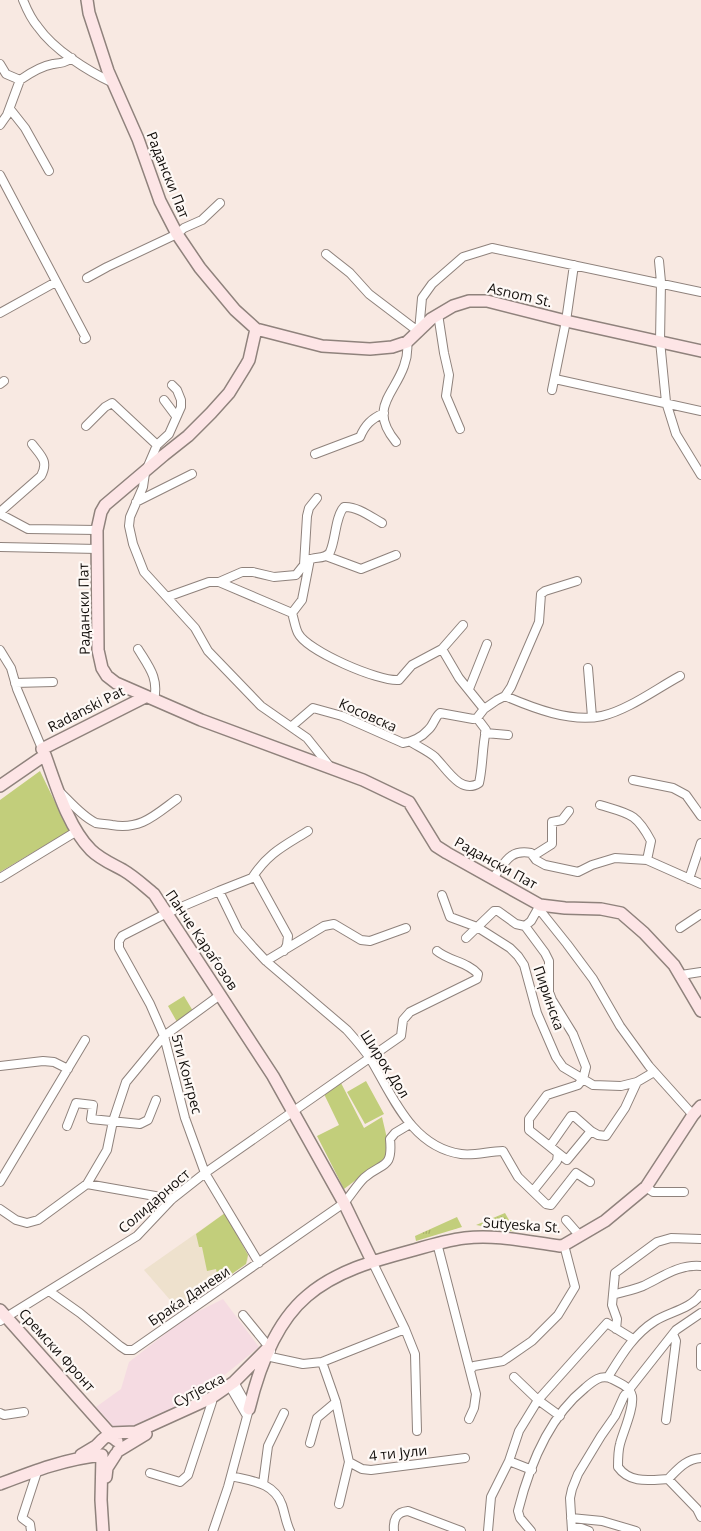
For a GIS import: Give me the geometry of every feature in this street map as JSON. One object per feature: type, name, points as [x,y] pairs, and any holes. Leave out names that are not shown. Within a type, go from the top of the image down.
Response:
[{"type":"street","points":[[23,0],[39,29],[72,58],[114,83]]},
{"type":"street","name":"Радански Пат","points":[[86,0],[114,83],[138,139],[160,200],[177,234],[200,268],[235,310],[256,329],[249,360],[229,393],[188,436],[105,505],[98,521],[99,659],[106,676],[116,683],[202,720],[363,780],[409,802],[436,846],[540,907],[601,909],[621,913],[644,933],[674,965],[701,1011]]},
{"type":"street","points":[[0,126],[10,108],[20,80],[41,68],[54,64],[63,64],[72,58]]},
{"type":"street","points":[[0,64],[6,74],[20,80]]},
{"type":"street","points":[[10,108],[25,128],[49,171]]},
{"type":"street","points":[[0,175],[86,338],[85,341],[0,181]]},
{"type":"street","points":[[87,278],[202,220],[220,203]]},
{"type":"street","points":[[419,332],[422,298],[432,284],[463,257],[492,248],[661,282],[701,292]]},
{"type":"street","points":[[326,254],[350,273],[369,294],[419,332]]},
{"type":"street","points":[[659,261],[661,282],[660,341],[666,402],[676,434],[701,475]]},
{"type":"street","points":[[552,390],[566,322],[574,265]]},
{"type":"street","points":[[0,313],[54,283]]},
{"type":"street","name":"Asnom St.","points":[[256,329],[322,346],[370,349],[392,347],[407,342],[431,319],[453,306],[469,301],[487,301],[566,322],[701,351]]},
{"type":"street","points":[[438,314],[449,375],[446,396],[460,429]]},
{"type":"street","points":[[396,442],[390,434],[384,413],[389,394],[404,368],[407,342]]},
{"type":"street","points":[[554,378],[701,411]]},
{"type":"street","points":[[172,385],[177,390],[181,400],[181,407],[169,434],[157,445],[145,472],[143,487],[130,517],[129,526],[132,544],[144,572],[195,628],[208,651],[261,706],[307,738],[332,770]]},
{"type":"street","points":[[164,400],[176,416]]},
{"type":"street","points":[[86,426],[104,407],[112,403],[157,445]]},
{"type":"street","points":[[315,454],[360,437],[365,426],[374,418],[384,413]]},
{"type":"street","points":[[169,434],[188,436]]},
{"type":"street","points":[[32,444],[45,462],[45,469],[41,476],[0,513],[28,530],[97,530]]},
{"type":"street","points":[[135,502],[192,474]]},
{"type":"street","points":[[292,614],[302,600],[307,562],[308,516],[310,508],[317,498]]},
{"type":"street","points":[[326,556],[336,534],[340,511],[344,507],[362,512],[382,523]]},
{"type":"street","points":[[0,547],[98,549]]},
{"type":"street","points":[[167,597],[209,582],[219,582],[242,572],[253,572],[274,577],[296,575],[307,562],[326,556],[361,569],[396,555]]},
{"type":"street","points":[[411,742],[433,756],[462,784],[470,788],[479,783],[485,727],[477,718],[484,709],[505,696],[520,667],[539,622],[541,594],[577,581]]},
{"type":"street","points":[[219,582],[292,614],[298,633],[310,645],[322,653],[373,676],[392,681],[399,680],[412,665],[442,649],[463,625]]},
{"type":"street","points":[[468,689],[487,644]]},
{"type":"street","points":[[138,649],[155,677],[156,690],[150,698]]},
{"type":"street","points":[[442,649],[459,678],[484,709]]},
{"type":"street","name":"Панче Караѓозов","points":[[0,650],[11,668],[15,683],[58,790],[77,831],[90,849],[105,862],[125,871],[154,894],[294,1111],[344,1203],[372,1261]]},
{"type":"street","points":[[588,668],[592,717]]},
{"type":"street","points":[[505,696],[551,713],[572,717],[601,716],[629,705],[680,676]]},
{"type":"street","points":[[15,683],[53,682]]},
{"type":"street","name":"Radanski Pat","points":[[0,786],[43,752],[150,698]]},
{"type":"street","name":"Косовска","points":[[292,726],[313,708],[342,716],[396,742],[403,743],[411,742],[428,731],[436,716],[440,713],[473,719],[477,718]]},
{"type":"street","points":[[485,733],[508,735]]},
{"type":"street","points":[[633,780],[674,788],[686,795],[701,816]]},
{"type":"street","points":[[58,790],[82,813],[96,823],[122,827],[135,826],[148,820],[177,799]]},
{"type":"street","points":[[600,805],[633,816],[643,826],[651,841],[647,860]]},
{"type":"street","points":[[533,856],[552,844],[552,822],[562,820],[569,811]]},
{"type":"street","points":[[0,878],[77,831]]},
{"type":"street","points":[[167,913],[252,878],[261,864],[277,849],[308,831]]},
{"type":"street","points":[[688,878],[701,843]]},
{"type":"street","points":[[493,878],[512,854],[521,852],[531,853],[545,865],[578,872],[592,865],[615,858],[647,860],[701,884]]},
{"type":"street","points":[[252,878],[256,878],[260,884],[288,936],[284,950]]},
{"type":"street","name":"Широк Дол","points":[[219,891],[238,930],[266,962],[347,1030],[370,1058],[395,1102],[419,1134],[430,1142],[452,1152],[474,1154],[503,1151],[518,1177],[546,1204],[551,1205],[576,1173],[590,1182]]},
{"type":"street","name":"Пиринска","points":[[442,895],[450,917],[476,927],[510,948],[518,956],[524,965],[537,1013],[556,1057],[563,1067],[593,1085],[622,1086],[637,1082],[654,1072]]},
{"type":"street","points":[[525,926],[540,907],[593,980],[620,1026],[654,1072],[697,1111]]},
{"type":"street","points":[[466,938],[494,911],[498,911],[516,924],[525,926],[535,938],[548,961],[549,992],[552,1000],[573,1034],[586,1068],[583,1079],[578,1085],[547,1095],[529,1119],[529,1130],[567,1160],[591,1131]]},
{"type":"street","name":"5ти Конгрес","points":[[167,913],[122,936],[118,941],[119,948],[150,1004],[164,1036],[185,1118],[205,1173],[259,1263]]},
{"type":"street","points":[[680,928],[701,914]]},
{"type":"street","points":[[266,962],[330,924],[334,924],[364,941],[406,928]]},
{"type":"street","name":"Солидарност","points":[[2,1316],[49,1291],[137,1236],[172,1199],[205,1173],[401,1036],[403,1020],[410,1012],[477,979],[478,974],[474,969],[443,956],[437,951]]},
{"type":"street","points":[[681,976],[701,972]]},
{"type":"street","points":[[0,1209],[16,1220],[27,1223],[38,1220],[87,1184],[107,1150],[113,1121],[126,1082],[164,1036],[220,995]]},
{"type":"street","points":[[0,1182],[2,1173],[85,1040]]},
{"type":"street","points":[[0,1066],[43,1060],[54,1062],[68,1069]]},
{"type":"street","points":[[550,1146],[571,1116],[574,1116],[591,1131],[598,1135],[606,1136],[625,1108],[637,1082]]},
{"type":"street","points":[[66,1126],[76,1103],[93,1105],[91,1119],[140,1124],[148,1120],[156,1100]]},
{"type":"street","name":"Sutyeska St.","points":[[270,1354],[280,1328],[306,1296],[330,1279],[372,1261],[467,1237],[502,1238],[564,1245],[580,1236],[605,1221],[646,1187],[697,1111]]},
{"type":"street","name":"Браќа Даневи","points":[[49,1291],[80,1313],[120,1346],[126,1350],[133,1350],[344,1203],[365,1178],[384,1167],[392,1154],[390,1138],[410,1124]]},
{"type":"street","points":[[533,1191],[557,1161],[558,1153]]},
{"type":"street","points":[[87,1184],[172,1199]]},
{"type":"street","points":[[646,1187],[652,1192],[684,1192]]},
{"type":"street","points":[[566,1220],[580,1236]]},
{"type":"street","points":[[616,1329],[617,1319],[612,1305],[615,1272],[657,1242],[671,1238],[701,1239]]},
{"type":"street","points":[[437,1244],[476,1394],[474,1408],[468,1419]]},
{"type":"street","points":[[470,1370],[474,1366],[503,1361],[532,1341],[558,1316],[575,1287],[564,1245]]},
{"type":"street","points":[[372,1261],[406,1329],[414,1354],[417,1431]]},
{"type":"street","points":[[613,1295],[642,1286],[663,1274],[682,1268],[701,1266]]},
{"type":"street","points":[[608,1377],[633,1339],[655,1321],[688,1305],[701,1294]]},
{"type":"street","points":[[589,1531],[581,1528],[572,1529],[570,1498],[578,1474],[615,1416],[629,1389],[673,1334],[686,1322],[701,1314]]},
{"type":"street","points":[[243,1315],[270,1354],[303,1364],[322,1362],[406,1329]]},
{"type":"street","name":"Сремски Фронт","points":[[2,1316],[112,1436]]},
{"type":"street","points":[[488,1531],[491,1497],[509,1461],[519,1431],[538,1400],[607,1323],[633,1339]]},
{"type":"street","points":[[666,1420],[676,1341],[673,1334]]},
{"type":"street","points":[[701,1348],[701,1366]]},
{"type":"street","points":[[213,1531],[231,1476],[255,1385],[270,1354]]},
{"type":"street","name":"Сутјеска","points":[[117,1453],[138,1438],[212,1402],[270,1354]]},
{"type":"street","points":[[322,1362],[336,1402],[349,1462],[339,1504]]},
{"type":"street","points":[[514,1377],[538,1400],[560,1416]]},
{"type":"street","points":[[531,1531],[520,1518],[518,1511],[532,1470],[553,1424],[577,1394],[596,1379],[608,1377],[629,1389],[632,1397],[628,1421],[620,1445],[618,1467],[628,1477],[636,1480],[668,1479],[684,1463],[692,1459],[701,1458]]},
{"type":"street","points":[[233,1386],[248,1412]]},
{"type":"street","name":"Сутјеска","points":[[112,1436],[136,1432],[233,1386]]},
{"type":"street","points":[[150,1474],[180,1482],[188,1475],[212,1402]]},
{"type":"street","points":[[310,1443],[317,1418],[336,1402]]},
{"type":"street","points":[[91,1411],[100,1447],[103,1531]]},
{"type":"street","points":[[1,1414],[24,1412]]},
{"type":"street","points":[[263,1484],[268,1446],[284,1413]]},
{"type":"street","points":[[0,1484],[38,1469],[76,1458],[100,1447],[106,1437],[112,1436],[118,1443],[117,1453],[107,1468],[105,1500],[107,1531]]},
{"type":"street","points":[[100,1447],[110,1457],[117,1453]]},
{"type":"street","name":"4 ти Јули","points":[[349,1462],[362,1469],[371,1470],[465,1458]]},
{"type":"street","points":[[509,1461],[532,1470]]},
{"type":"street","points":[[31,1531],[30,1524],[22,1518],[38,1469]]},
{"type":"street","points":[[231,1476],[263,1484],[276,1493],[289,1530]]},
{"type":"street","points":[[668,1479],[697,1509],[701,1516]]},
{"type":"street","points":[[394,1531],[396,1516],[401,1512],[408,1511],[461,1531]]},
{"type":"street","points":[[571,1518],[602,1521],[636,1531]]},
{"type":"shaded area","points":[[225,1213],[248,1255],[248,1260],[246,1264],[178,1309],[144,1270]]},
{"type":"shaded area","points":[[223,1299],[259,1347],[195,1399],[134,1427],[114,1427],[96,1407],[121,1389],[129,1362],[187,1317]]},
{"type":"green space","points":[[40,771],[69,831],[0,872],[0,800]]},
{"type":"green space","points":[[184,996],[193,1011],[177,1022],[168,1006]]},
{"type":"green space","points":[[366,1081],[384,1114],[365,1124],[347,1092]]},
{"type":"green space","points":[[341,1083],[364,1128],[382,1117],[389,1147],[385,1158],[344,1189],[317,1136],[339,1125],[324,1094]]},
{"type":"green space","points":[[225,1213],[248,1255],[246,1264],[219,1283],[216,1269],[207,1271],[202,1247],[199,1247],[196,1234]]},
{"type":"green space","points":[[505,1213],[516,1232],[476,1225]]},
{"type":"green space","points":[[457,1217],[462,1227],[416,1241],[415,1236]]}]
